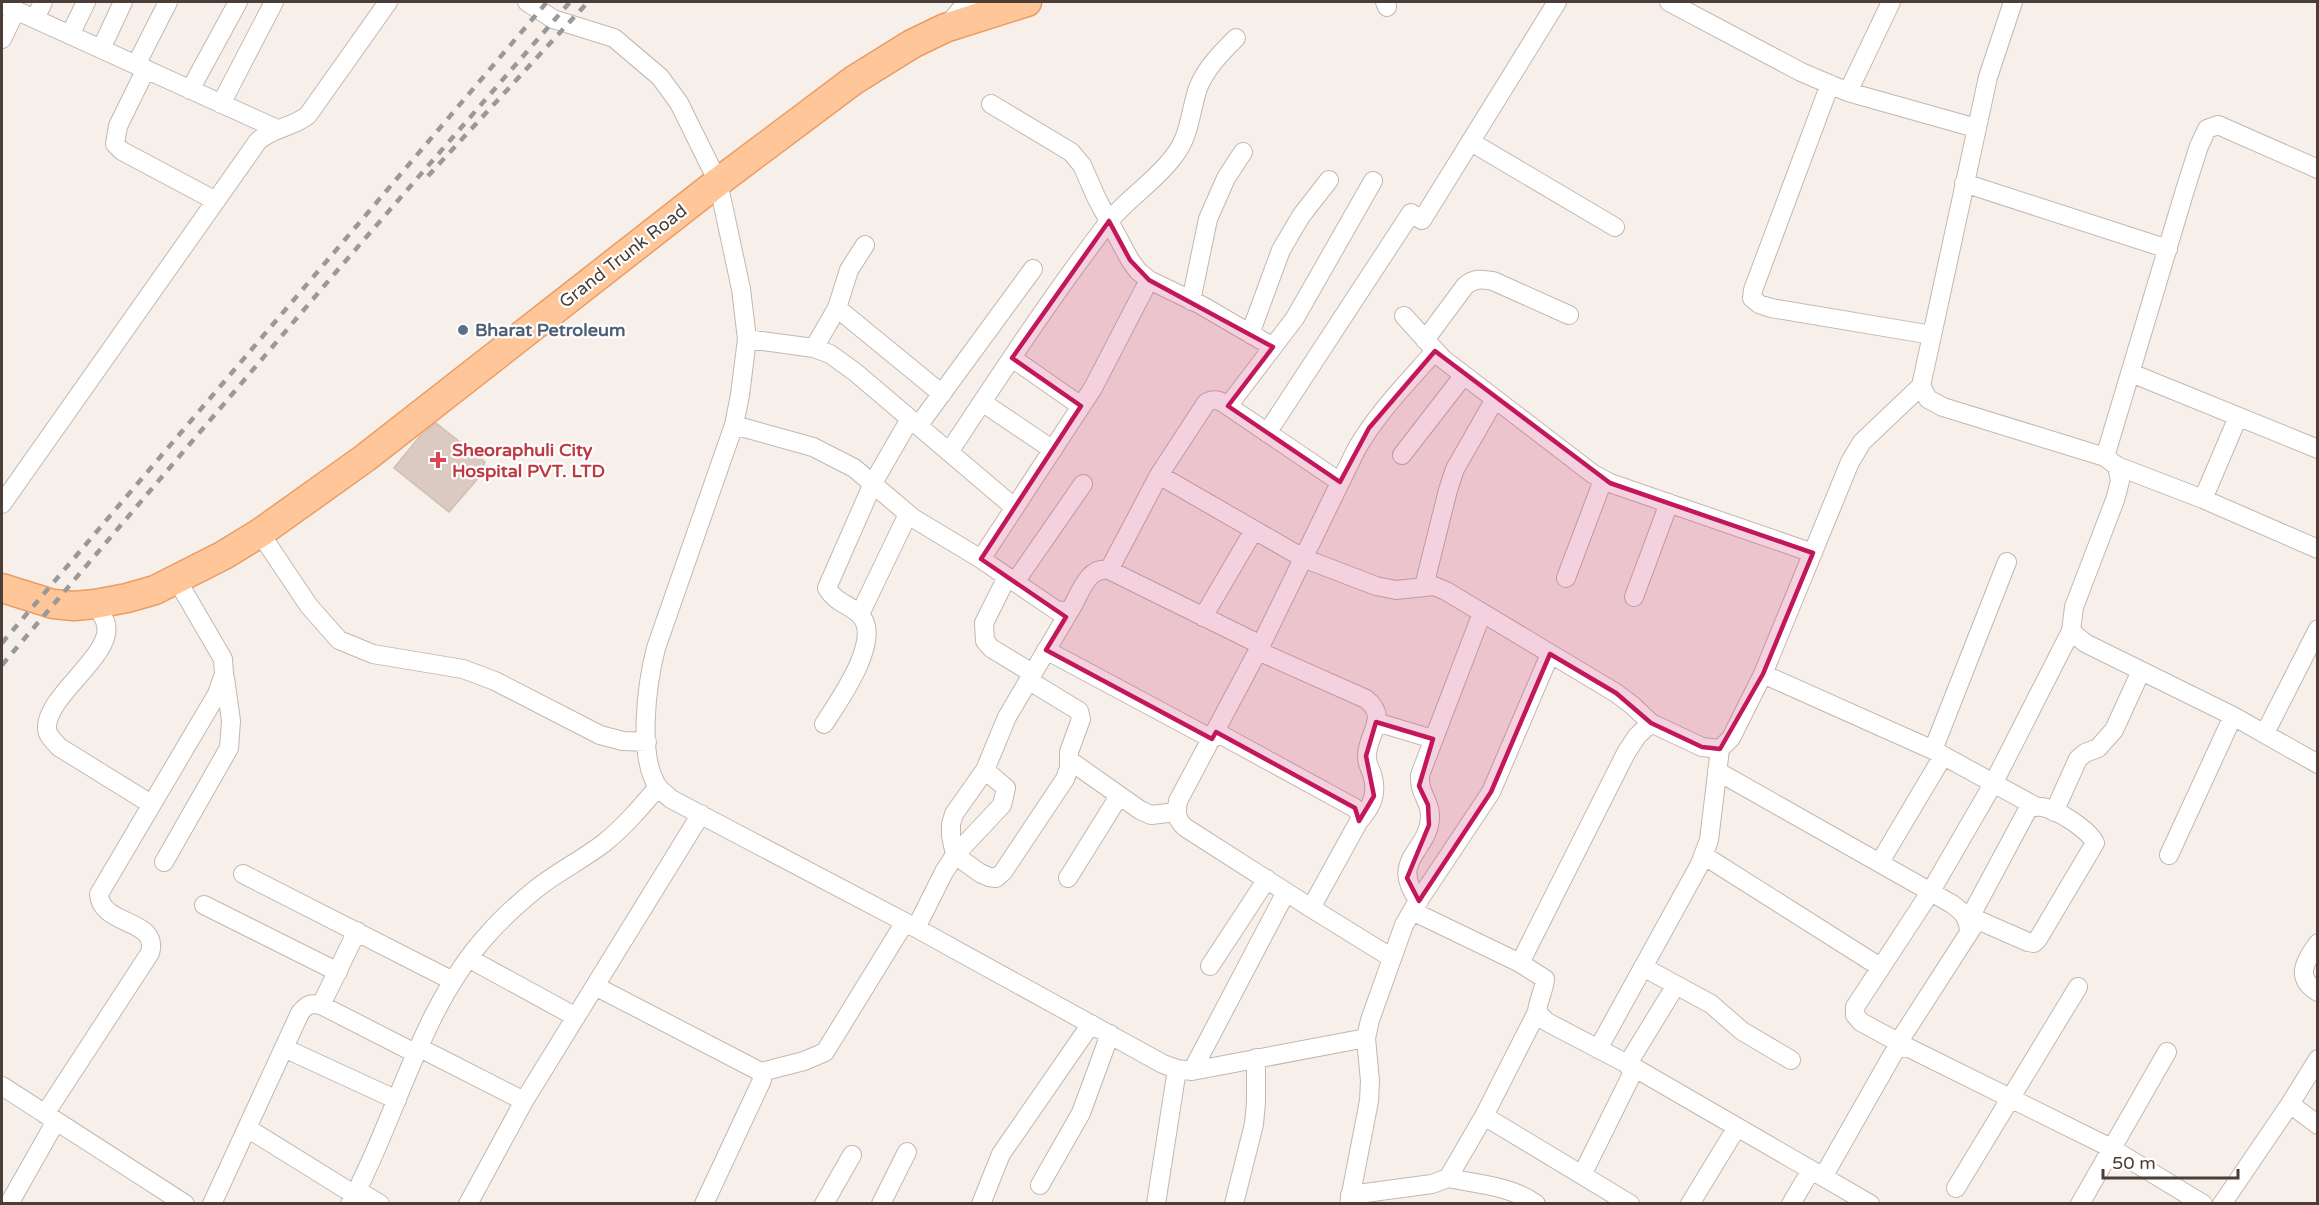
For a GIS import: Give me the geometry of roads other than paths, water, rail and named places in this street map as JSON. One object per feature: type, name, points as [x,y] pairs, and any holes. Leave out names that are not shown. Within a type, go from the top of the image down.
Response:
[{"type":"main road","name":"Grand Trunk Road","points":[[2,588],[53,604],[74,606],[95,604],[155,590],[224,555],[260,533],[365,458],[718,182],[876,65],[945,28],[1027,2]]},
{"type":"street","points":[[35,19],[43,2]]},
{"type":"street","points":[[70,34],[86,2]]},
{"type":"street","points":[[101,49],[123,2]]},
{"type":"street","points":[[168,2],[118,126],[115,144],[123,151],[216,201]]},
{"type":"street","points":[[190,90],[238,2]]},
{"type":"street","points":[[221,104],[274,2]]},
{"type":"street","points":[[2,504],[258,141],[275,128],[297,123],[308,115],[387,2]]},
{"type":"street","points":[[527,2],[553,19],[614,38],[660,77],[679,103],[718,182],[741,289],[747,339],[734,425],[656,648],[649,675],[646,705],[647,742],[650,768],[658,787],[671,799],[910,925],[1163,1064],[1184,1070],[1366,1038]]},
{"type":"street","points":[[945,28],[967,2]]},
{"type":"street","points":[[1267,432],[1411,213],[1422,220],[1557,2]]},
{"type":"street","points":[[1669,2],[1801,72],[1848,92],[1976,128]]},
{"type":"street","points":[[1848,92],[1891,2]]},
{"type":"street","points":[[1598,1049],[1700,864],[1708,840],[1720,749],[1731,738],[1763,674],[1850,462],[1862,442],[1921,386],[1988,77],[2013,2]]},
{"type":"street","points":[[2,39],[9,7],[275,128]]},
{"type":"street","points":[[949,452],[1109,221],[1159,174],[1179,150],[1189,127],[1198,88],[1215,60],[1236,38]]},
{"type":"street","points":[[1830,84],[1752,297],[1759,304],[1771,308],[1932,335]]},
{"type":"street","points":[[991,104],[1071,152],[1082,165],[1109,221],[1138,271],[1149,280],[1273,347]]},
{"type":"street","points":[[2203,1203],[2111,1148],[1861,1022],[1855,1015],[1855,1007],[1931,891],[1994,784],[2071,631],[2074,607],[2118,490],[2120,481],[2111,461],[2131,374],[2199,146],[2207,129],[2218,125],[2318,169]]},
{"type":"street","points":[[1471,142],[1616,227]]},
{"type":"street","points":[[1191,301],[1208,219],[1226,178],[1242,152]]},
{"type":"street","points":[[1250,333],[1281,250],[1301,216],[1329,180]]},
{"type":"street","points":[[1228,406],[1307,299],[1373,181]]},
{"type":"street","points":[[1964,183],[2168,249]]},
{"type":"street","points":[[814,348],[837,308],[849,270],[865,245]]},
{"type":"street","points":[[825,724],[865,650],[868,633],[860,614],[837,601],[827,588],[873,483],[914,423],[942,394],[1033,269]]},
{"type":"street","points":[[1392,958],[1186,828],[1178,822],[1176,812],[1178,801],[1260,648],[1340,482],[1369,428],[1430,346],[1465,286],[1471,281],[1481,279],[1493,281],[1569,315]]},
{"type":"street","points":[[981,559],[1081,406],[1111,356],[1149,280]]},
{"type":"street","points":[[837,308],[942,394]]},
{"type":"street","points":[[1404,316],[1430,346],[1464,375],[1603,480],[1813,554]]},
{"type":"street","points":[[747,339],[814,348],[830,354],[1015,508]]},
{"type":"street","points":[[1012,358],[1081,406]]},
{"type":"street","points":[[2131,374],[2318,449]]},
{"type":"street","points":[[1402,455],[1464,375]]},
{"type":"street","points":[[1921,386],[1928,399],[1943,407],[2111,461],[2318,549]]},
{"type":"street","points":[[1424,586],[1455,469],[1495,399]]},
{"type":"street","points":[[1108,570],[1159,475],[1206,403],[1212,400],[1228,406],[1340,482]]},
{"type":"street","points":[[982,402],[1053,450]]},
{"type":"street","points":[[2203,500],[2238,417]]},
{"type":"street","points":[[734,425],[813,447],[854,468],[908,514],[981,559],[1056,610],[1069,612]]},
{"type":"street","points":[[1159,475],[1303,558],[1386,588],[1396,590],[1434,586],[1446,591],[1616,693],[1651,723],[1702,747],[1720,749]]},
{"type":"street","points":[[1566,578],[1603,480]]},
{"type":"street","points":[[1083,484],[1011,580],[984,624],[985,640],[991,648],[1030,676],[1079,711],[1081,719],[1069,752],[1065,778],[1003,872],[996,878],[989,877],[956,855],[951,836],[954,814],[985,770],[1007,717],[1030,676],[1092,572],[1100,569],[1108,570],[1366,699],[1375,706],[1376,722],[1366,756],[1374,781],[1374,796],[1370,810],[1359,821],[1311,908]]},
{"type":"street","points":[[1634,597],[1669,503]]},
{"type":"street","points":[[860,614],[908,514]]},
{"type":"street","points":[[1203,617],[1254,530]]},
{"type":"street","points":[[260,533],[309,606],[339,640],[373,654],[463,669],[495,681],[600,735],[623,741],[647,742]]},
{"type":"street","points":[[1880,862],[1938,753],[2007,562]]},
{"type":"street","points":[[165,862],[229,748],[231,722],[223,659],[177,580]]},
{"type":"street","points":[[95,604],[107,626],[103,645],[56,704],[47,728],[50,737],[59,747],[151,804]]},
{"type":"street","points":[[1449,1178],[1484,1116],[1537,1012],[1544,992],[1545,979],[1416,906],[1407,878],[1412,855],[1429,825],[1428,805],[1419,786],[1420,775],[1482,613]]},
{"type":"street","points":[[2265,733],[2318,629]]},
{"type":"street","points":[[2071,631],[2085,643],[2233,716],[2318,764]]},
{"type":"street","points":[[1046,650],[1355,808],[1360,815],[1359,821]]},
{"type":"street","points":[[1536,1203],[1526,1196],[1449,1178],[1432,1184],[1349,1199],[1369,1101],[1370,1081],[1366,1038],[1370,1020],[1404,925],[1491,792],[1550,654]]},
{"type":"street","points":[[2054,812],[2078,759],[2085,753],[2098,748],[2114,730],[2141,671]]},
{"type":"street","points":[[9,1203],[51,1118],[150,953],[153,945],[151,938],[145,932],[105,910],[100,903],[99,894],[217,694],[224,674]]},
{"type":"street","points":[[1763,674],[1938,753],[2035,806],[2045,807],[2092,836],[2094,843],[2034,943],[1986,922],[1980,921],[1969,927]]},
{"type":"street","points":[[2169,855],[2233,716]]},
{"type":"street","points":[[1376,722],[1432,739]]},
{"type":"street","points":[[1520,963],[1626,753],[1651,723]]},
{"type":"street","points":[[1069,760],[1119,796],[1151,814],[1176,812]]},
{"type":"street","points":[[595,986],[761,1072],[804,1061],[825,1052],[956,855],[1002,805],[1006,788],[985,770]]},
{"type":"street","points":[[1717,771],[1931,891],[1963,912],[1969,927]]},
{"type":"street","points":[[354,1196],[417,1050],[453,981],[488,934],[513,910],[537,888],[604,843],[627,823],[658,787]]},
{"type":"street","points":[[1068,878],[1119,796]]},
{"type":"street","points":[[1791,1203],[1817,1173],[1893,1054],[1903,1045],[1969,927],[2022,818],[2028,809],[2035,806]]},
{"type":"street","points":[[468,1203],[524,1101],[701,814]]},
{"type":"street","points":[[1703,855],[1880,967]]},
{"type":"street","points":[[243,874],[453,981]]},
{"type":"street","points":[[1210,966],[1267,879]]},
{"type":"street","points":[[1156,1203],[1184,1070],[1286,892]]},
{"type":"street","points":[[204,905],[338,972]]},
{"type":"street","points":[[321,1005],[357,931]]},
{"type":"street","points":[[2318,943],[2306,961],[2303,973],[2306,982],[2318,992]]},
{"type":"street","points":[[470,959],[576,1017]]},
{"type":"street","points":[[1643,967],[1711,1004],[1742,1031],[1791,1060]]},
{"type":"street","points":[[1582,1175],[1631,1066],[1676,985]]},
{"type":"street","points":[[1956,1188],[2078,987]]},
{"type":"street","points":[[212,1203],[306,1005],[313,1003],[321,1005],[524,1101]]},
{"type":"street","points":[[1537,1012],[1547,1022],[1631,1066],[1870,1203]]},
{"type":"street","points":[[981,1203],[1001,1154],[1091,1024]]},
{"type":"street","points":[[1040,1185],[1081,1113],[1110,1034]]},
{"type":"street","points":[[284,1048],[397,1100]]},
{"type":"street","points":[[2080,1203],[2167,1052]]},
{"type":"street","points":[[1234,1203],[1254,1124],[1256,1058]]},
{"type":"street","points":[[2222,1203],[2318,1059]]},
{"type":"street","points":[[704,1203],[762,1080],[761,1072]]},
{"type":"street","points":[[2,1086],[185,1203]]},
{"type":"street","points":[[2290,1104],[2318,1125]]},
{"type":"street","points":[[1484,1116],[1630,1203]]},
{"type":"street","points":[[1690,1203],[1737,1127]]},
{"type":"street","points":[[247,1128],[354,1196],[381,1203]]},
{"type":"street","points":[[881,1203],[907,1152]]},
{"type":"street","points":[[825,1203],[852,1155]]},
{"type":"railway","points":[[2,643],[547,2]]},
{"type":"railway","points":[[2,665],[336,272],[570,2]]},
{"type":"railway","points":[[428,176],[588,2]]},
{"type":"place","name":"Bharat Petroleum","points":[[463,330]]},
{"type":"place","name":"Sheoraphuli City Hospital PVT. LTD","points":[[438,460]]}]
